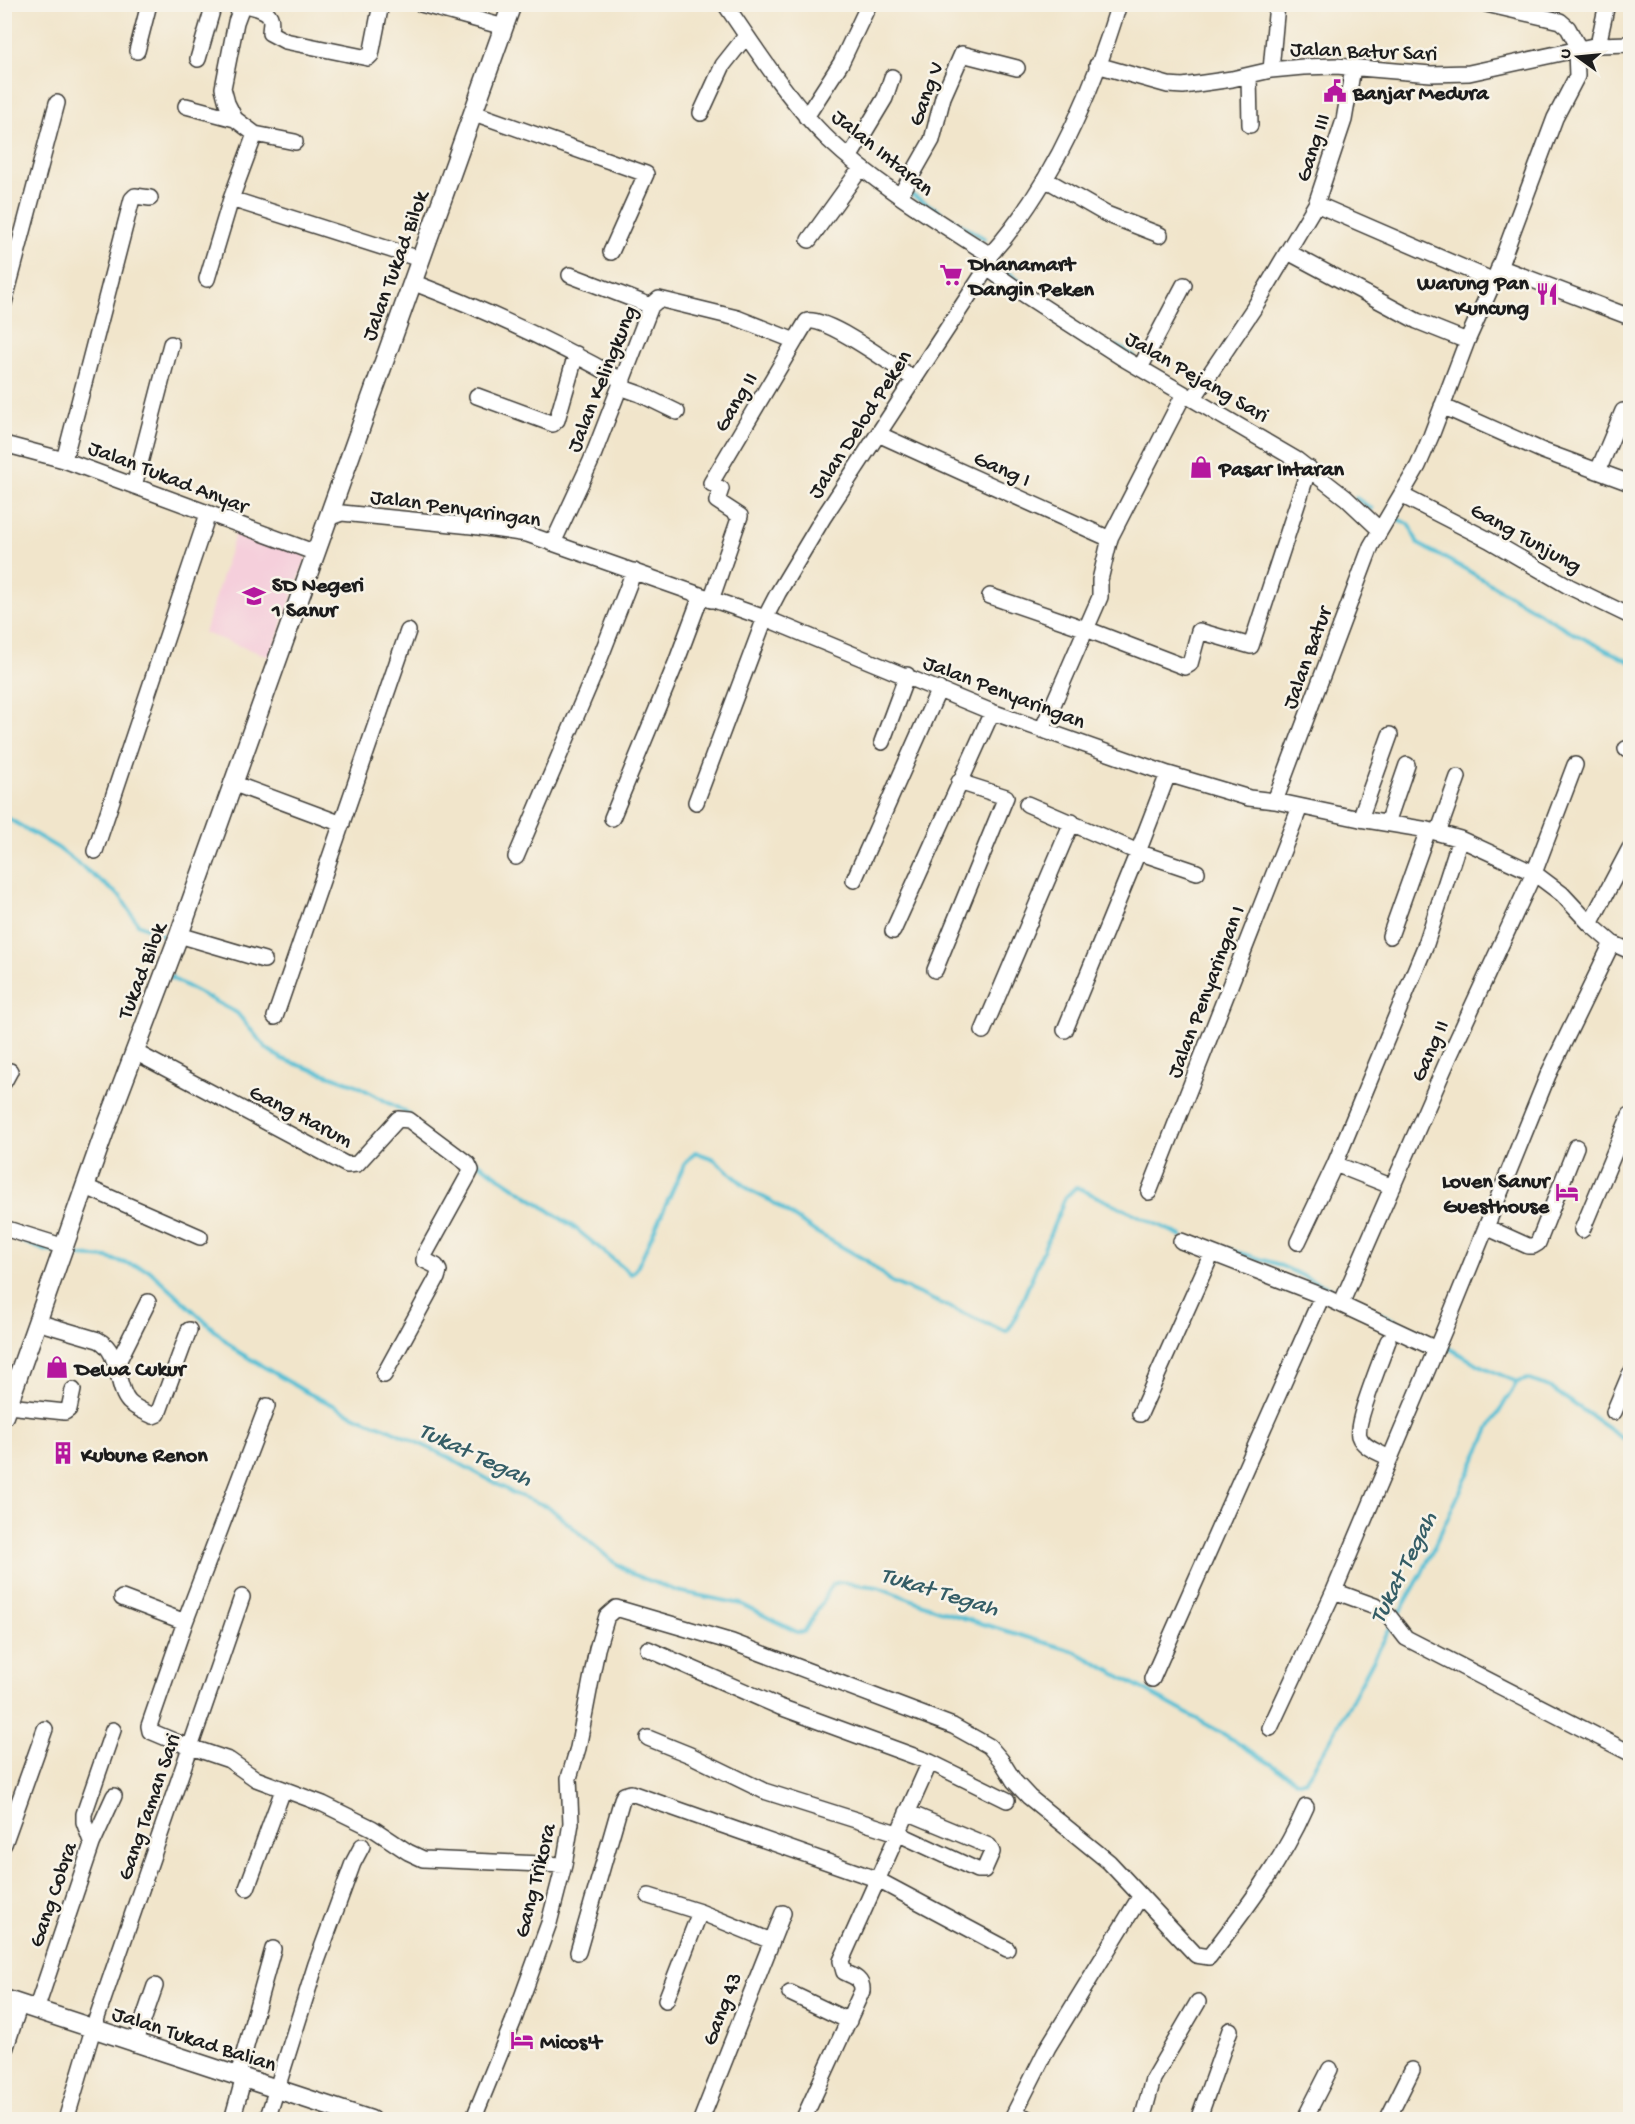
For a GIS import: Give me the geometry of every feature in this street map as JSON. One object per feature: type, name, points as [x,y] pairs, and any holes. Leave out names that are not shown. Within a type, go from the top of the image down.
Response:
[{"type":"street","points":[[137,51],[149,4]]},
{"type":"street","points":[[198,59],[214,4]]},
{"type":"street","points":[[295,142],[255,134],[236,119],[227,103],[224,88],[236,22],[242,6],[254,7],[268,14],[270,33],[285,41],[368,58],[371,55],[381,4]]},
{"type":"street","points":[[421,4],[504,27]]},
{"type":"street","name":"Jalan Tukad Bilok","points":[[317,548],[334,512],[420,259],[512,4]]},
{"type":"street","name":"Jalan Intaran","points":[[726,4],[746,36],[806,117],[829,140],[855,163],[988,261]]},
{"type":"street","points":[[806,117],[841,63],[869,4]]},
{"type":"street","name":"Jalan Delod Peken","points":[[696,802],[765,618],[823,519],[988,261],[1045,179],[1071,131],[1119,4]]},
{"type":"street","points":[[1271,70],[1277,4]]},
{"type":"street","points":[[1486,4],[1548,11],[1564,23],[1578,50]]},
{"type":"street","points":[[1598,45],[1607,4]]},
{"type":"street","points":[[701,113],[723,65],[746,36]]},
{"type":"street","name":"Jalan Batur Sari","points":[[1097,65],[1168,85],[1201,84],[1271,70],[1304,67],[1431,74],[1469,73],[1598,45],[1630,44]]},
{"type":"street","name":"Jalan Batur","points":[[1275,801],[1371,546],[1418,466],[1496,274],[1555,118],[1577,76],[1578,50]]},
{"type":"street","name":"Gang V","points":[[900,196],[932,140],[943,97],[962,54],[1017,68]]},
{"type":"street","name":"Gang III","points":[[1042,730],[1100,597],[1100,580],[1110,539],[1189,397],[1254,308],[1316,204],[1344,120],[1353,68]]},
{"type":"street","points":[[1249,76],[1250,125]]},
{"type":"street","points":[[808,240],[855,163],[885,98],[892,77]]},
{"type":"street","points":[[4,303],[57,103]]},
{"type":"street","points":[[186,105],[236,119]]},
{"type":"street","points":[[474,113],[646,174],[611,252]]},
{"type":"street","points":[[207,279],[231,200],[255,134]]},
{"type":"street","points":[[1045,179],[1106,214],[1160,235]]},
{"type":"street","points":[[64,460],[132,200],[135,196],[150,198]]},
{"type":"street","points":[[231,200],[420,259]]},
{"type":"street","points":[[1316,204],[1496,274],[1630,317]]},
{"type":"street","points":[[1288,252],[1417,321],[1467,341]]},
{"type":"street","name":"Jalan Pejang Sari","points":[[988,261],[1024,295],[1140,368],[1309,468],[1380,530]]},
{"type":"street","points":[[570,275],[651,306]]},
{"type":"street","points":[[412,282],[479,309],[576,354],[622,384],[677,412]]},
{"type":"street","points":[[1140,368],[1184,285]]},
{"type":"street","name":"Jalan Kelingkung","points":[[553,543],[591,461],[651,306],[662,298],[737,318],[795,341]]},
{"type":"street","points":[[795,341],[807,321],[816,320],[835,328],[914,379]]},
{"type":"street","name":"Gang II","points":[[706,598],[741,516],[717,501],[721,489],[711,483],[795,341]]},
{"type":"street","points":[[134,486],[171,344]]},
{"type":"street","points":[[477,396],[553,424],[557,420],[576,354]]},
{"type":"street","points":[[1442,406],[1543,451],[1630,483]]},
{"type":"street","points":[[1598,471],[1623,411]]},
{"type":"street","name":"Gang I","points":[[878,434],[1110,539]]},
{"type":"street","name":"Jalan Tukad Anyar","points":[[4,444],[64,460],[208,514],[317,548]]},
{"type":"street","points":[[990,596],[1086,629],[1185,668],[1190,664],[1199,631],[1251,646],[1309,468]]},
{"type":"street","name":"Gang Tunjung","points":[[1401,495],[1489,540],[1570,587],[1630,616]]},
{"type":"street","name":"Jalan Penyaringan","points":[[334,512],[527,534],[765,618],[992,712],[1168,774],[1249,798],[1433,831],[1460,839],[1534,873],[1562,894],[1590,924],[1612,943],[1630,951]]},
{"type":"street","points":[[95,851],[208,514]]},
{"type":"street","name":"Tukad Bilok","points":[[6,1411],[317,548]]},
{"type":"street","points":[[516,857],[592,679],[634,571]]},
{"type":"street","points":[[612,818],[680,654],[706,598]]},
{"type":"street","points":[[275,1017],[408,631]]},
{"type":"street","points":[[882,742],[907,675]]},
{"type":"street","points":[[854,880],[939,689]]},
{"type":"street","points":[[893,932],[992,712]]},
{"type":"street","points":[[1360,819],[1390,735]]},
{"type":"street","points":[[1387,823],[1407,765]]},
{"type":"street","name":"Gang II","points":[[1344,1299],[1450,1055],[1534,873],[1575,765]]},
{"type":"street","points":[[1065,1030],[1168,774]]},
{"type":"street","points":[[1390,936],[1458,777]]},
{"type":"street","points":[[935,970],[1006,797],[959,782]]},
{"type":"street","points":[[232,783],[342,824]]},
{"type":"street","points":[[1027,804],[1138,852],[1197,872]]},
{"type":"street","name":"Jalan Penyaringan I","points":[[1149,1192],[1300,807]]},
{"type":"street","points":[[983,1031],[1072,822]]},
{"type":"street","points":[[1298,1242],[1335,1164],[1426,944],[1460,839]]},
{"type":"street","points":[[1590,924],[1630,850]]},
{"type":"street","points":[[179,934],[264,960]]},
{"type":"street","points":[[1270,1728],[1334,1591],[1548,1075],[1612,943]]},
{"type":"street","name":"Gang Harum","points":[[135,1052],[347,1165],[357,1164],[398,1119],[403,1118],[427,1132],[468,1164],[471,1170],[425,1254],[424,1260],[436,1266],[439,1271],[437,1278],[384,1375]]},
{"type":"street","points":[[1582,1230],[1630,1115]]},
{"type":"street","points":[[1486,1227],[1528,1246],[1538,1243],[1576,1147]]},
{"type":"street","points":[[1335,1164],[1393,1187]]},
{"type":"street","points":[[86,1187],[200,1237]]},
{"type":"street","points":[[4,1228],[62,1254]]},
{"type":"street","points":[[1181,1241],[1322,1296],[1344,1299],[1436,1349]]},
{"type":"street","points":[[1140,1414],[1212,1253]]},
{"type":"street","points":[[1152,1679],[1322,1296]]},
{"type":"street","points":[[116,1366],[148,1302]]},
{"type":"street","points":[[37,1322],[102,1342],[116,1366],[128,1401],[139,1409],[156,1416],[189,1330]]},
{"type":"street","points":[[1388,1341],[1360,1420],[1359,1435],[1364,1444],[1390,1458]]},
{"type":"street","points":[[1614,1412],[1630,1374]]},
{"type":"street","points":[[6,1411],[65,1412],[69,1409],[73,1390]]},
{"type":"street","points":[[267,1406],[184,1622],[149,1726],[153,1733],[229,1760],[256,1779],[323,1804],[372,1828],[408,1852],[423,1859],[564,1865]]},
{"type":"street","points":[[1334,1591],[1374,1606],[1389,1616],[1406,1638],[1630,1753]]},
{"type":"street","name":"Gang Taman Sari","points":[[66,2120],[93,2029],[242,1597]]},
{"type":"street","points":[[122,1598],[184,1622]]},
{"type":"street","name":"Gang Trikora","points":[[473,2120],[513,2022],[549,1923],[564,1865],[571,1822],[569,1778],[580,1740],[597,1649],[606,1619],[613,1610],[621,1608],[732,1642],[954,1726],[989,1746],[1014,1781],[1029,1797],[1109,1862],[1140,1897]]},
{"type":"street","points":[[648,1649],[780,1707],[930,1762],[1007,1800]]},
{"type":"street","points":[[4,1844],[45,1729]]},
{"type":"street","points":[[92,1844],[84,1822],[84,1814],[113,1730]]},
{"type":"street","points":[[648,1738],[690,1755],[764,1791],[897,1833],[977,1870],[984,1870],[992,1852],[989,1846],[907,1812]]},
{"type":"street","points":[[803,2120],[849,2021],[862,1987],[859,1980],[844,1972],[841,1961],[930,1762]]},
{"type":"street","points":[[247,1888],[282,1790]]},
{"type":"street","points":[[578,1952],[622,1799],[627,1793],[636,1794],[876,1879],[1008,1949]]},
{"type":"street","name":"Gang Cobra","points":[[4,2053],[20,2004],[114,1796]]},
{"type":"street","points":[[1030,2120],[1013,2116],[1048,2047],[1140,1897],[1196,1955],[1209,1957],[1264,1883],[1306,1807]]},
{"type":"street","points":[[267,2120],[327,1932],[362,1846]]},
{"type":"street","points":[[649,1896],[700,1912],[771,1941]]},
{"type":"street","points":[[666,2000],[700,1912]]},
{"type":"street","name":"Gang 43","points":[[701,2120],[783,1913]]},
{"type":"street","points":[[232,2120],[273,1949]]},
{"type":"street","points":[[135,2044],[155,1986]]},
{"type":"street","points":[[790,1993],[849,2021]]},
{"type":"street","points":[[1142,2120],[1153,2079],[1198,2002]]},
{"type":"street","name":"Jalan Tukad Balian","points":[[20,2004],[135,2044],[276,2088],[325,2112],[371,2120]]},
{"type":"street","points":[[1198,2120],[1230,2030]]},
{"type":"street","points":[[1304,2120],[1330,2069]]},
{"type":"street","points":[[1387,2120],[1412,2070]]},
{"type":"shaded area","name":"SD Negeri 1 Sanur","points":[[236,531],[304,552],[306,559],[270,657],[204,633]]},
{"type":"waterway","points":[[907,192],[941,212]]},
{"type":"waterway","points":[[952,219],[985,239]]},
{"type":"waterway","points":[[994,261],[1028,288]]},
{"type":"waterway","points":[[1117,346],[1134,356]]},
{"type":"waterway","points":[[1356,498],[1372,509]]},
{"type":"waterway","points":[[1393,517],[1410,525],[1418,544],[1467,570],[1575,634],[1630,662]]},
{"type":"waterway","points":[[4,816],[58,848],[121,897],[138,924],[162,935]]},
{"type":"waterway","points":[[172,976],[171,978],[237,1013],[266,1048],[282,1059],[354,1084],[409,1114]]},
{"type":"waterway","points":[[471,1158],[575,1228],[631,1274],[637,1268],[684,1165],[695,1152],[714,1159],[751,1191],[867,1261],[892,1282],[1004,1331],[1007,1331],[1013,1323],[1065,1198],[1076,1187],[1182,1236]]},
{"type":"waterway","name":"Tukat Tegah","points":[[19,1240],[58,1253]]},
{"type":"waterway","points":[[1206,1243],[1277,1264],[1342,1294]]},
{"type":"waterway","name":"Tukat Tegah","points":[[68,1255],[108,1258],[149,1270],[237,1351],[306,1392],[444,1455],[515,1494],[549,1507],[611,1560],[632,1574],[677,1591],[741,1604],[797,1632],[804,1632],[833,1584],[840,1582],[878,1587],[947,1613],[1076,1652],[1222,1733],[1297,1781],[1305,1781],[1327,1746],[1392,1625]]},
{"type":"waterway","points":[[1349,1298],[1422,1334]]},
{"type":"waterway","points":[[1445,1346],[1517,1382]]},
{"type":"waterway","name":"Tukat Tegah","points":[[1396,1619],[1422,1573],[1490,1427],[1517,1382],[1528,1379],[1551,1388],[1630,1443]]},
{"type":"place","name":"Banjar Medura","points":[[1335,91]]},
{"type":"place","name":"Dhanamart Dangin Peken","points":[[951,275]]},
{"type":"place","name":"Warung Pan Kuncung","points":[[1547,294]]},
{"type":"place","name":"Pasar Intaran","points":[[1201,467]]},
{"type":"place","name":"SD Negeri 1 Sanur","points":[[254,596]]},
{"type":"place","name":"Loven Sanur Guesthouse","points":[[1567,1192]]},
{"type":"place","name":"Dewa Cukur","points":[[57,1367]]},
{"type":"place","name":"Kubune Renon","points":[[63,1453]]},
{"type":"place","name":"Micos't","points":[[522,2040]]}]
